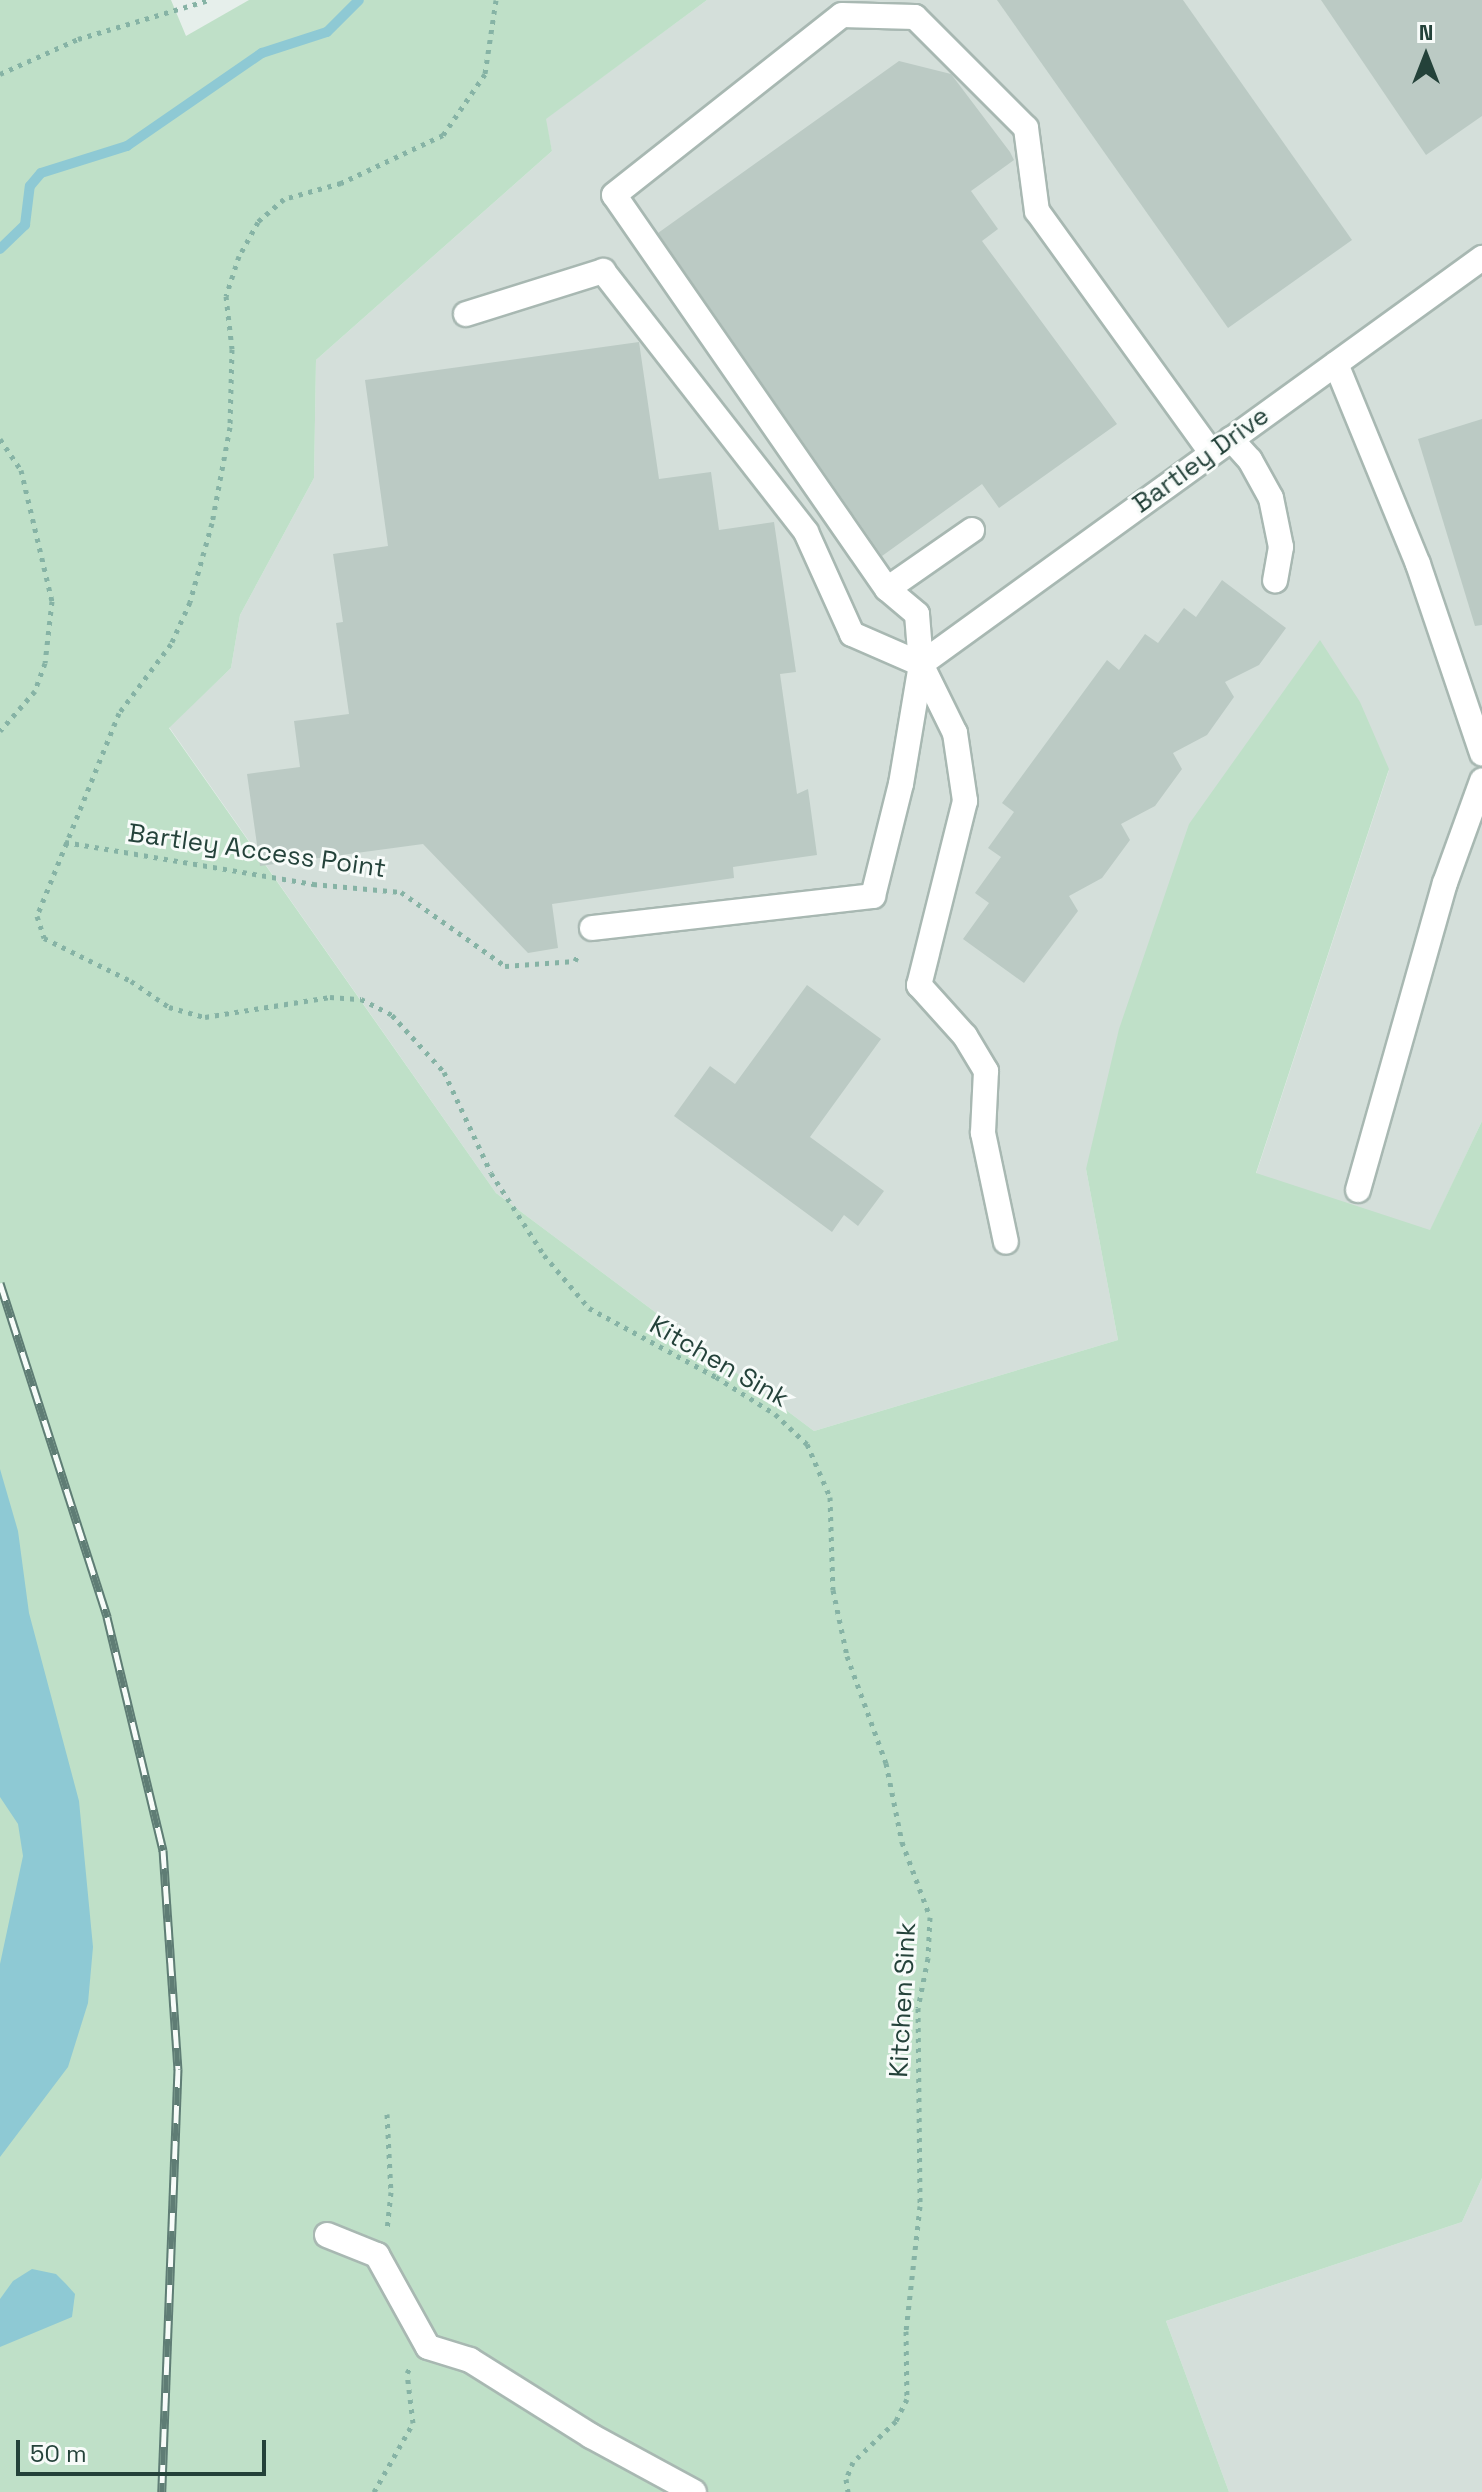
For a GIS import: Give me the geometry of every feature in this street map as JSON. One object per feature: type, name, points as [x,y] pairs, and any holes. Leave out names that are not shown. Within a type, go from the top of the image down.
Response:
[{"type":"street","points":[[592,928],[873,896],[901,784],[921,664],[917,614],[887,589],[614,195],[842,15],[915,17],[1026,128],[1037,211],[1221,446],[1250,460],[1271,498],[1281,547],[1275,580]]},
{"type":"street","name":"Bartley Drive","points":[[921,664],[1482,258]]},
{"type":"street","points":[[466,314],[603,271],[806,532],[852,634],[921,664],[955,733],[965,801],[919,985],[965,1036],[986,1071],[983,1133],[1006,1242]]},
{"type":"street","points":[[1336,364],[1418,564],[1482,753]]},
{"type":"street","points":[[887,589],[972,530]]},
{"type":"street","points":[[1358,1190],[1438,907],[1482,781]]},
{"type":"street","points":[[327,2235],[368,2249],[384,2263],[415,2333],[438,2352],[482,2366],[591,2436],[694,2492]]},
{"type":"path","points":[[0,74],[78,39],[209,0]]},
{"type":"path","name":"Kitchen Sink","points":[[496,0],[485,74],[443,135],[341,183],[284,199],[258,222],[239,256],[226,296],[232,349],[230,427],[212,523],[190,602],[171,644],[119,713],[37,916],[44,938],[131,981],[169,1007],[205,1017],[330,997],[361,999],[392,1015],[444,1072],[491,1173],[544,1255],[589,1308],[716,1377],[775,1414],[807,1444],[830,1497],[833,1590],[847,1656],[886,1763],[902,1842],[930,1917],[928,1958],[918,2008],[920,2206],[906,2331],[907,2399],[896,2421],[853,2462],[846,2479],[848,2492]]},
{"type":"path","points":[[0,439],[21,470],[52,601],[45,663],[35,691],[0,731]]},
{"type":"path","name":"Bartley Access Point","points":[[65,842],[313,884],[401,892],[505,966],[575,961],[592,928]]},
{"type":"path","points":[[384,2263],[391,2192],[387,2114]]},
{"type":"path","points":[[374,2492],[413,2423],[407,2373],[427,2353],[438,2352]]},
{"type":"shaded area","points":[[707,0],[1482,0],[1482,1121],[1430,1231],[1256,1174],[1389,770],[1086,1169],[1118,1340],[814,1431],[496,1193],[169,727],[231,668],[240,615],[314,478],[316,360],[552,151],[545,119]]},
{"type":"shaded area","points":[[1482,2178],[1482,2492],[1229,2492],[1166,2321],[1462,2222]]},
{"type":"green space","points":[[0,0],[171,0],[186,36],[249,0],[707,0],[546,119],[552,151],[316,360],[314,478],[240,615],[231,668],[169,728],[496,1193],[814,1431],[1118,1340],[1086,1169],[1119,1029],[1189,824],[1320,640],[1360,702],[1389,769],[1256,1173],[1430,1230],[1482,1121],[1482,2178],[1462,2222],[1166,2321],[1229,2492],[0,2492]]},
{"type":"water","points":[[0,1469],[18,1531],[29,1613],[79,1801],[93,1947],[88,2003],[68,2067],[0,2157],[0,1964],[23,1856],[18,1824],[0,1797]]},
{"type":"water","points":[[32,2269],[56,2274],[75,2294],[72,2317],[0,2347],[0,2299],[13,2281]]},
{"type":"building","points":[[997,0],[1183,0],[1352,240],[1228,328]]},
{"type":"building","points":[[1321,0],[1482,0],[1482,116],[1426,155]]},
{"type":"building","points":[[899,61],[951,74],[1010,152],[1014,160],[971,191],[998,229],[982,241],[1117,424],[999,508],[982,484],[882,556],[658,233]]},
{"type":"building","points":[[639,342],[659,479],[711,472],[719,530],[774,522],[796,672],[780,674],[797,794],[808,789],[817,855],[733,867],[734,878],[552,904],[558,948],[528,953],[423,844],[260,866],[247,774],[300,767],[294,721],[349,714],[336,623],[343,622],[333,554],[388,546],[365,380]]},
{"type":"building","points":[[1482,419],[1482,625],[1475,626],[1418,439]]},
{"type":"building","points":[[1222,580],[1286,628],[1259,665],[1225,682],[1234,697],[1207,735],[1173,753],[1182,769],[1155,806],[1121,824],[1130,840],[1102,878],[1069,896],[1078,911],[1024,983],[963,939],[989,903],[975,893],[1001,857],[988,848],[1014,812],[1002,803],[1107,660],[1119,670],[1145,634],[1158,643],[1184,608],[1196,617]]},
{"type":"building","points":[[807,985],[881,1039],[810,1137],[884,1191],[858,1226],[844,1215],[832,1232],[674,1116],[710,1066],[735,1084]]},
{"type":"waterway","points":[[0,249],[25,225],[30,186],[41,173],[127,146],[262,53],[327,32],[359,0]]},
{"type":"railway","points":[[0,1283],[107,1617],[163,1850],[178,2069],[162,2492]]}]
